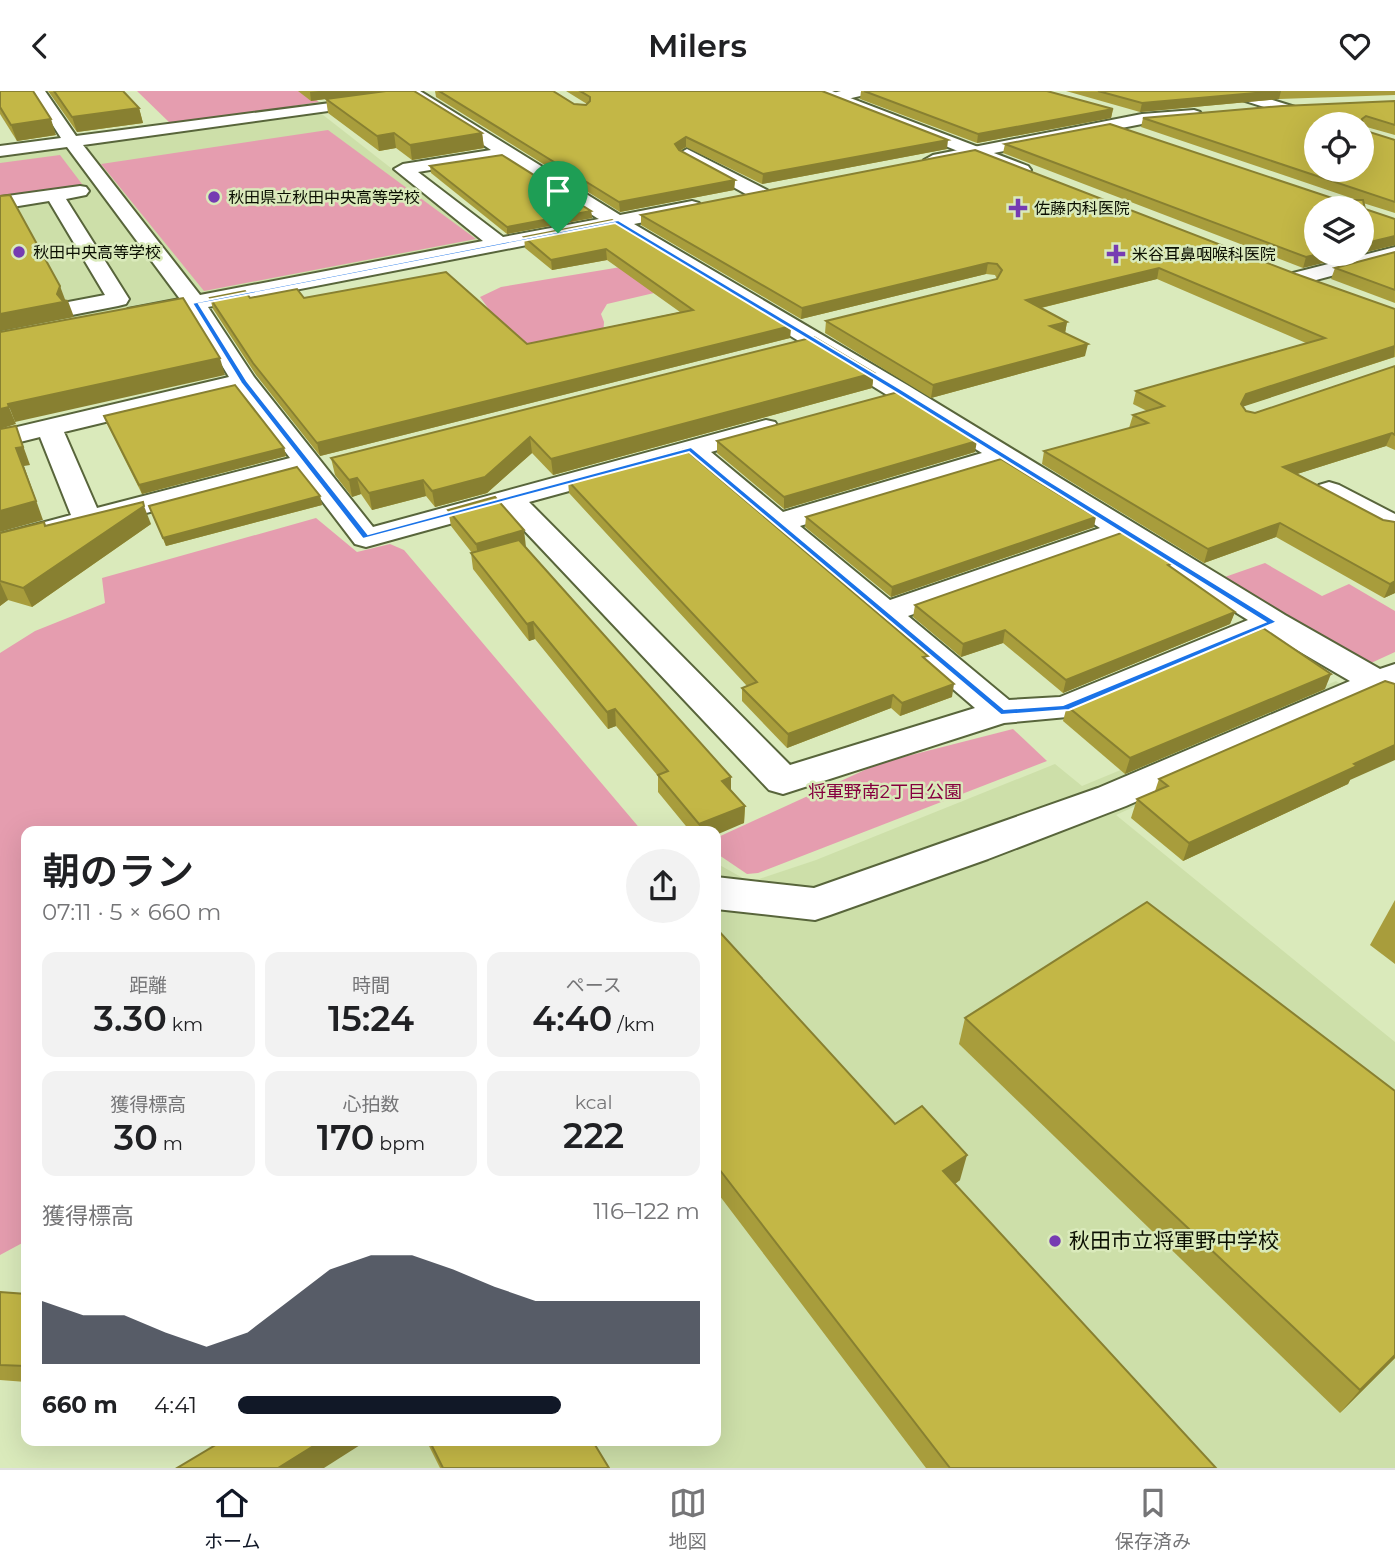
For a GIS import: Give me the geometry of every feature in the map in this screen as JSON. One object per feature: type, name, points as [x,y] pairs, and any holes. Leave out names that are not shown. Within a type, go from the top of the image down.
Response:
[{"type":"street","points":[[38,91],[72,142],[195,303],[244,381],[366,538],[795,420]]},
{"type":"street","points":[[315,91],[334,106]]},
{"type":"street","points":[[0,151],[438,91]]},
{"type":"street","points":[[827,94],[864,91]]},
{"type":"street","points":[[1228,91],[1304,115]]},
{"type":"street","points":[[413,93],[616,221],[900,391],[1273,622],[1389,683]]},
{"type":"street","points":[[827,94],[1036,175]]},
{"type":"street","points":[[1238,111],[1331,105]]},
{"type":"street","points":[[910,164],[976,151],[1107,117],[1142,119],[1211,113]]},
{"type":"street","points":[[1107,117],[1148,138]]},
{"type":"street","points":[[499,244],[403,169],[507,152]]},
{"type":"street","points":[[687,154],[767,193],[734,199]]},
{"type":"street","points":[[0,203],[106,187]]},
{"type":"street","points":[[0,322],[118,299],[54,195]]},
{"type":"street","points":[[0,341],[708,204]]},
{"type":"street","points":[[1335,291],[1295,275],[1395,253]]},
{"type":"street","points":[[0,439],[244,381]]},
{"type":"street","points":[[861,402],[900,391]]},
{"type":"street","points":[[49,427],[88,521]]},
{"type":"street","points":[[691,449],[1001,712]]},
{"type":"street","points":[[779,523],[1002,456]]},
{"type":"street","points":[[0,543],[310,465],[339,462]]},
{"type":"street","points":[[1329,491],[1395,526]]},
{"type":"street","points":[[511,500],[783,781],[1001,712],[1065,708],[1273,622]]},
{"type":"street","points":[[885,613],[1123,530]]},
{"type":"street","points":[[721,894],[815,904],[974,849],[1112,797],[1389,683]]},
{"type":"shaded area","name":"秋田県立秋田中央高等学校","points":[[318,111],[483,240],[0,333],[0,155]]},
{"type":"shaded area","name":"秋田市立将軍野中学校","points":[[1336,681],[1365,701],[1116,815],[1395,1042],[1395,1468],[189,1468],[209,1446],[721,1446],[721,866],[750,882],[816,860],[1055,764],[1082,786]]},
{"type":"green space","points":[[137,91],[304,91],[319,102],[172,125]]},
{"type":"green space","points":[[328,130],[476,239],[204,291],[101,164]]},
{"type":"green space","points":[[60,155],[85,188],[0,201],[0,163]]},
{"type":"green space","points":[[669,259],[697,283],[607,304],[601,314],[604,322],[603,337],[527,346],[502,327],[480,297],[501,287]]},
{"type":"green space","points":[[316,518],[357,552],[390,544],[404,550],[638,826],[21,826],[21,1244],[0,1255],[0,653],[35,631],[105,603],[102,578]]},
{"type":"green space","points":[[1265,563],[1322,596],[1349,584],[1395,611],[1395,652],[1371,663],[1364,663],[1222,578]]},
{"type":"green space","name":"将軍野南2丁目公園","points":[[1013,729],[1047,761],[758,873],[747,874],[721,856],[721,836],[880,763]]},
{"type":"building","points":[[0,91],[33,91],[51,119],[11,125],[0,107]]},
{"type":"building","points":[[54,91],[123,91],[139,108],[72,117]]},
{"type":"building","points":[[386,91],[414,91],[482,133],[410,145],[394,133],[377,136],[326,99]]},
{"type":"building","points":[[439,91],[553,91],[574,104],[586,105],[590,97],[580,91],[822,91],[948,140],[763,174],[686,137],[675,144],[679,150],[735,180],[619,202]]},
{"type":"building","points":[[864,91],[1047,91],[1113,109],[978,134]]},
{"type":"building","points":[[1098,91],[1278,91],[1142,103]]},
{"type":"building","points":[[1395,101],[1395,125],[1374,118],[1374,112],[1304,112],[1304,172],[1143,118],[1282,106]]},
{"type":"building","points":[[1110,124],[1326,196],[1304,196],[1304,256],[1005,144]]},
{"type":"building","points":[[1374,133],[1395,140],[1395,202],[1335,182],[1374,182]]},
{"type":"building","points":[[975,150],[1296,274],[1395,309],[1395,346],[1246,394],[1241,404],[1246,411],[1255,413],[1395,366],[1395,435],[1392,433],[1283,467],[1383,520],[1395,522],[1395,581],[1390,584],[1280,523],[1208,549],[1044,451],[1148,423],[1133,415],[1164,406],[1136,391],[1325,338],[1159,268],[1026,300],[1067,322],[1050,326],[1088,344],[933,385],[826,321],[997,279],[1002,270],[997,264],[988,263],[802,308],[641,215]]},
{"type":"building","points":[[502,155],[591,211],[507,227],[430,166]]},
{"type":"building","name":"秋田中央高等学校","points":[[10,195],[60,286],[57,294],[62,300],[68,301],[0,314],[0,196]]},
{"type":"building","points":[[1374,212],[1395,219],[1395,236],[1374,241]]},
{"type":"building","points":[[612,220],[791,326],[317,443],[253,363],[210,298],[245,291],[250,298],[297,289],[304,298],[446,272],[527,344],[693,310],[606,249],[551,260],[524,237]]},
{"type":"building","points":[[1395,252],[1395,290],[1335,268],[1374,266],[1374,258]]},
{"type":"building","points":[[183,298],[220,358],[8,404],[9,407],[0,409],[0,332]]},
{"type":"building","points":[[814,337],[874,373],[551,459],[530,437],[485,477],[432,491],[423,480],[369,493],[357,478],[349,480],[331,458]]},
{"type":"building","points":[[235,385],[284,448],[139,485],[104,416]]},
{"type":"building","points":[[898,392],[977,441],[784,497],[717,441]]},
{"type":"building","points":[[16,426],[23,447],[16,448],[36,501],[0,511],[0,429]]},
{"type":"building","points":[[685,449],[928,656],[923,657],[954,684],[902,703],[893,695],[788,734],[742,688],[757,682],[568,481]]},
{"type":"building","points":[[1001,459],[1096,517],[892,587],[806,517]]},
{"type":"building","points":[[297,467],[320,496],[163,538],[149,506]]},
{"type":"building","points":[[495,497],[524,530],[476,544],[448,510]]},
{"type":"building","points":[[143,502],[144,506],[23,588],[0,581],[0,533],[44,522],[45,526]]},
{"type":"building","points":[[1124,532],[1174,563],[1168,565],[1235,612],[1066,680],[1005,630],[963,644],[915,605]]},
{"type":"building","points":[[519,540],[731,777],[722,781],[745,806],[699,824],[658,775],[668,771],[615,709],[607,712],[533,622],[527,624],[471,553]]},
{"type":"building","points":[[1263,628],[1331,674],[1130,758],[1067,706],[1083,703]]},
{"type":"building","points":[[1385,681],[1395,684],[1395,745],[1354,764],[1357,766],[1189,843],[1137,799],[1168,786],[1159,779]]},
{"type":"building","points":[[1147,902],[1395,1091],[1395,1355],[1360,1390],[965,1018]]},
{"type":"building","points":[[721,933],[895,1124],[922,1106],[967,1155],[943,1171],[1216,1468],[950,1468],[721,1171]]},
{"type":"building","points":[[0,1292],[21,1294],[21,1366],[0,1365]]},
{"type":"building","points":[[214,1446],[313,1446],[278,1468],[177,1468]]},
{"type":"building","points":[[432,1446],[596,1446],[609,1468],[443,1468]]},
{"type":"place","name":"秋田県立秋田中央高等学校","points":[[214,197]]},
{"type":"place","name":"佐藤内科医院","points":[[1018,208]]},
{"type":"place","name":"秋田中央高等学校","points":[[19,252]]},
{"type":"place","name":"米谷耳鼻咽喉科医院","points":[[1116,254]]},
{"type":"place","name":"秋田市立将軍野中学校","points":[[1055,1241]]},
{"type":"route","points":[[616,221],[900,391],[1273,622],[1065,708],[1001,712],[691,449],[366,538],[244,381],[195,303],[558,233],[616,221]]}]
